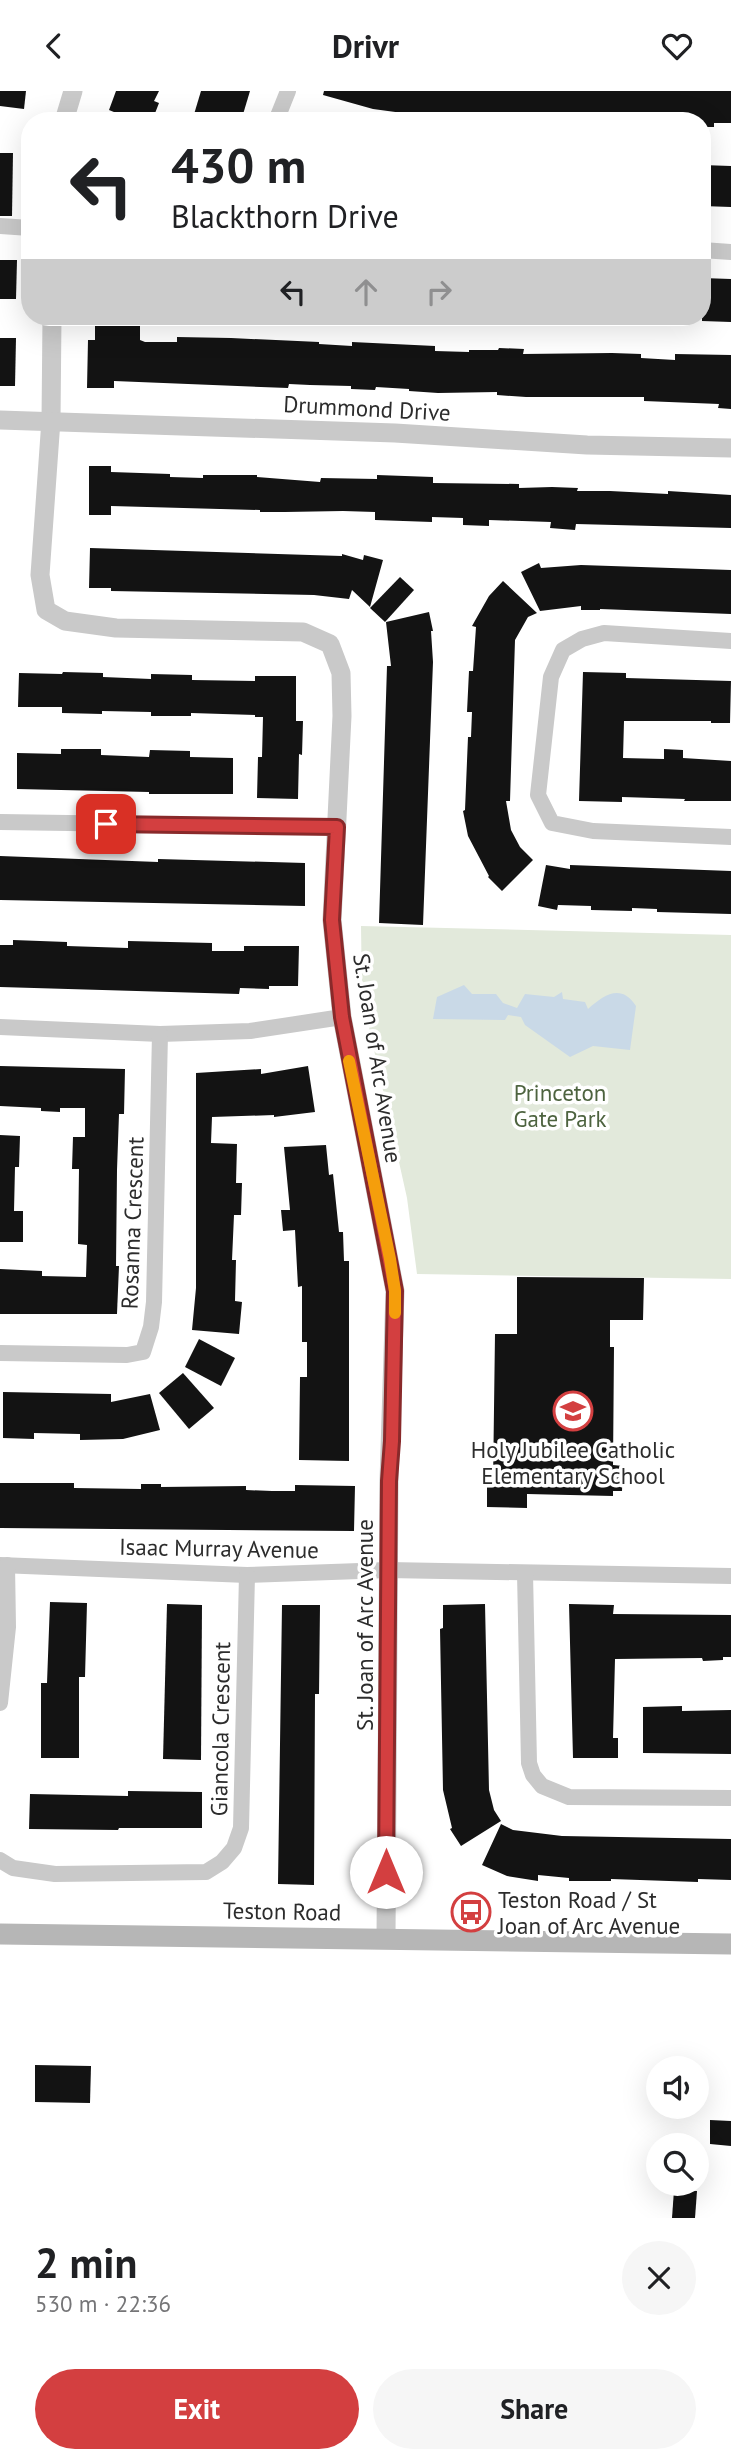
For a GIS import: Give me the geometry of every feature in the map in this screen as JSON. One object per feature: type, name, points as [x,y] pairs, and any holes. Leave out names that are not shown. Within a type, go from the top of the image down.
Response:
[{"type":"main road","name":"Teston Road","points":[[0,1934],[731,1944]]},
{"type":"street","points":[[67,112],[73,91]]},
{"type":"street","points":[[280,112],[288,91]]},
{"type":"street","points":[[0,226],[21,227]]},
{"type":"street","points":[[711,251],[731,252]]},
{"type":"street","name":"St. Joan of Arc Avenue","points":[[52,326],[51,420],[40,575],[46,610],[65,621],[116,628],[303,632],[330,644],[341,673],[342,716],[332,920],[342,1017],[395,1291],[388,1570],[386,1938]]},
{"type":"street","name":"Drummond Drive","points":[[0,420],[394,433],[587,445],[731,448]]},
{"type":"street","points":[[731,641],[604,633],[582,639],[563,650],[551,677],[538,796],[552,823],[593,831],[731,837]]},
{"type":"street","points":[[0,823],[337,827]]},
{"type":"street","points":[[0,1027],[160,1034],[250,1031],[342,1017]]},
{"type":"street","name":"Rosanna Crescent","points":[[0,1353],[127,1355],[143,1352],[151,1327],[154,1302],[160,1034]]},
{"type":"street","points":[[0,1703],[8,1627],[4,1565]]},
{"type":"street","name":"Isaac Murray Avenue","points":[[4,1565],[247,1575],[388,1570],[731,1576]]},
{"type":"street","points":[[525,1573],[529,1763],[533,1775],[542,1786],[569,1797],[731,1798]]},
{"type":"street","name":"Giancola Crescent","points":[[0,1860],[13,1868],[55,1874],[180,1874],[206,1872],[222,1862],[234,1848],[241,1828],[247,1575]]},
{"type":"green space","name":"Princeton Gate Park","points":[[361,926],[731,935],[731,1279],[417,1274],[407,1198],[362,996]]},
{"type":"water","points":[[464,985],[472,994],[496,994],[503,1003],[517,1008],[525,994],[554,997],[562,992],[563,999],[585,1002],[588,1009],[606,996],[618,993],[624,995],[636,1006],[630,1050],[593,1046],[570,1057],[525,1025],[521,1017],[508,1015],[505,1020],[433,1019],[437,997]]},
{"type":"building","points":[[0,91],[26,91],[24,109],[0,106]]},
{"type":"building","points":[[116,91],[159,91],[154,101],[159,103],[156,112],[109,110]]},
{"type":"building","points":[[201,91],[250,91],[244,112],[195,112]]},
{"type":"building","points":[[324,91],[731,91],[731,123],[714,123],[714,127],[711,127],[711,112],[395,112],[373,109],[323,95]]},
{"type":"building","points":[[0,153],[13,153],[12,216],[0,216]]},
{"type":"building","points":[[711,165],[731,166],[731,207],[711,206]]},
{"type":"building","points":[[0,260],[17,260],[16,299],[0,299]]},
{"type":"building","points":[[711,278],[731,279],[731,322],[711,321]]},
{"type":"building","points":[[95,326],[140,326],[140,340],[145,342],[177,342],[177,337],[319,342],[352,346],[352,342],[435,346],[435,351],[469,352],[499,348],[524,349],[523,354],[641,354],[641,358],[675,360],[675,354],[731,355],[731,409],[718,408],[719,404],[644,401],[644,397],[526,397],[497,395],[497,392],[438,393],[376,387],[375,390],[351,389],[351,386],[289,384],[288,388],[114,381],[114,388],[87,388],[88,340],[95,340]]},
{"type":"building","points":[[0,338],[16,338],[15,386],[0,386]]},
{"type":"building","points":[[89,466],[111,466],[111,472],[170,474],[170,477],[257,475],[320,482],[321,478],[377,479],[377,475],[433,477],[433,483],[519,484],[519,488],[731,495],[731,528],[576,524],[575,530],[550,528],[551,522],[489,520],[489,526],[463,525],[463,518],[432,517],[432,522],[375,520],[375,512],[260,512],[111,506],[111,515],[89,515]]},
{"type":"building","points":[[90,548],[342,554],[363,560],[364,555],[383,560],[370,607],[352,590],[349,599],[314,595],[111,591],[111,588],[89,588]]},
{"type":"building","points":[[539,563],[541,568],[581,565],[731,570],[731,614],[581,610],[581,606],[540,611],[521,572]]},
{"type":"building","points":[[400,577],[414,590],[385,622],[370,608]]},
{"type":"building","points":[[503,581],[537,613],[528,617],[515,640],[510,801],[506,801],[511,830],[520,847],[533,860],[502,891],[488,877],[468,836],[463,811],[468,737],[471,737],[472,712],[467,712],[469,671],[473,671],[476,627],[472,626],[489,596]]},
{"type":"building","points":[[429,612],[433,631],[433,662],[423,925],[379,923],[387,666],[391,666],[386,622]]},
{"type":"building","points":[[583,672],[626,673],[626,678],[731,681],[730,723],[624,721],[623,758],[664,759],[664,749],[683,750],[683,758],[731,761],[731,801],[622,797],[622,802],[579,801]]},
{"type":"building","points":[[19,673],[103,673],[103,677],[151,679],[151,674],[192,675],[192,680],[255,681],[255,676],[296,676],[296,721],[303,721],[298,799],[257,798],[263,717],[191,713],[191,716],[151,716],[151,712],[102,711],[102,714],[62,713],[62,707],[18,707]]},
{"type":"building","points":[[61,749],[101,749],[101,755],[149,757],[150,750],[190,751],[190,757],[233,758],[233,794],[17,789],[17,753],[61,754]]},
{"type":"building","points":[[0,856],[158,862],[158,859],[305,863],[305,906],[0,900]]},
{"type":"building","points":[[546,865],[570,869],[570,865],[731,871],[731,914],[657,912],[657,909],[632,908],[632,911],[591,910],[591,906],[558,905],[557,910],[538,906]]},
{"type":"building","points":[[13,940],[67,942],[67,946],[128,948],[128,941],[212,943],[212,951],[244,951],[244,946],[299,946],[298,986],[240,988],[239,994],[0,987],[0,945],[13,945]]},
{"type":"building","points":[[0,1066],[125,1069],[124,1114],[119,1114],[117,1170],[117,1314],[0,1314],[0,1269],[42,1271],[42,1276],[86,1277],[87,1245],[78,1244],[79,1169],[72,1169],[73,1137],[85,1137],[85,1108],[60,1108],[60,1112],[0,1106]]},
{"type":"building","points":[[308,1066],[315,1112],[274,1117],[212,1117],[211,1143],[237,1144],[236,1183],[242,1183],[241,1215],[234,1215],[232,1260],[236,1260],[235,1301],[242,1302],[239,1334],[192,1330],[196,1288],[196,1073],[261,1069],[261,1074]]},
{"type":"building","points":[[0,1135],[20,1136],[19,1167],[15,1167],[14,1211],[23,1211],[23,1242],[0,1242]]},
{"type":"building","points":[[326,1145],[329,1175],[333,1174],[339,1232],[343,1232],[344,1261],[349,1261],[349,1461],[299,1460],[300,1377],[307,1377],[307,1342],[302,1342],[302,1286],[298,1287],[295,1230],[283,1231],[281,1210],[290,1210],[284,1147]]},
{"type":"building","points":[[517,1277],[644,1278],[643,1320],[610,1320],[610,1347],[614,1347],[613,1465],[623,1466],[622,1491],[613,1491],[613,1496],[527,1494],[527,1508],[487,1507],[487,1483],[493,1483],[495,1334],[517,1334]]},
{"type":"building","points":[[199,1339],[235,1358],[221,1386],[185,1367]]},
{"type":"building","points":[[183,1373],[214,1408],[189,1429],[159,1393]]},
{"type":"building","points":[[3,1392],[111,1394],[111,1402],[150,1394],[160,1430],[123,1439],[80,1440],[80,1434],[34,1433],[34,1439],[3,1438]]},
{"type":"building","points":[[0,1483],[74,1483],[74,1488],[141,1489],[141,1484],[161,1484],[161,1487],[246,1486],[246,1490],[272,1491],[295,1491],[295,1485],[355,1486],[354,1531],[0,1528]]},
{"type":"building","points":[[50,1602],[87,1603],[85,1677],[79,1677],[79,1758],[41,1758],[41,1683],[47,1683]]},
{"type":"building","points":[[167,1604],[202,1605],[201,1760],[163,1759]]},
{"type":"building","points":[[485,1604],[489,1790],[494,1810],[501,1821],[461,1846],[450,1829],[452,1828],[443,1790],[440,1629],[443,1628],[443,1605]]},
{"type":"building","points":[[569,1604],[614,1605],[613,1614],[731,1615],[731,1657],[703,1661],[702,1658],[615,1659],[613,1738],[618,1738],[618,1758],[573,1758]]},
{"type":"building","points":[[282,1605],[320,1605],[319,1694],[315,1694],[314,1885],[278,1884]]},
{"type":"building","points":[[682,1706],[682,1711],[731,1710],[731,1754],[643,1753],[643,1707]]},
{"type":"building","points":[[128,1791],[202,1792],[202,1828],[29,1829],[30,1794],[128,1796]]},
{"type":"building","points":[[501,1824],[513,1830],[562,1836],[731,1839],[731,1880],[569,1881],[569,1878],[538,1875],[538,1881],[507,1876],[482,1865]]},
{"type":"building","points":[[35,2065],[91,2066],[90,2103],[35,2102]]},
{"type":"building","points":[[710,2120],[731,2121],[731,2146],[710,2144]]},
{"type":"building","points":[[674,2196],[697,2196],[695,2218],[672,2218]]},
{"type":"slow traffic","points":[[349,1061],[390,1259],[395,1313]]},
{"type":"place","name":"Holy Jubilee Catholic Elementary School","points":[[573,1411]]},
{"type":"place","name":"Teston Road / St Joan of Arc Avenue","points":[[471,1912]]},
{"type":"route","points":[[106,824],[337,827],[332,920],[342,1017],[395,1291],[389,1481],[386,1872]]}]
